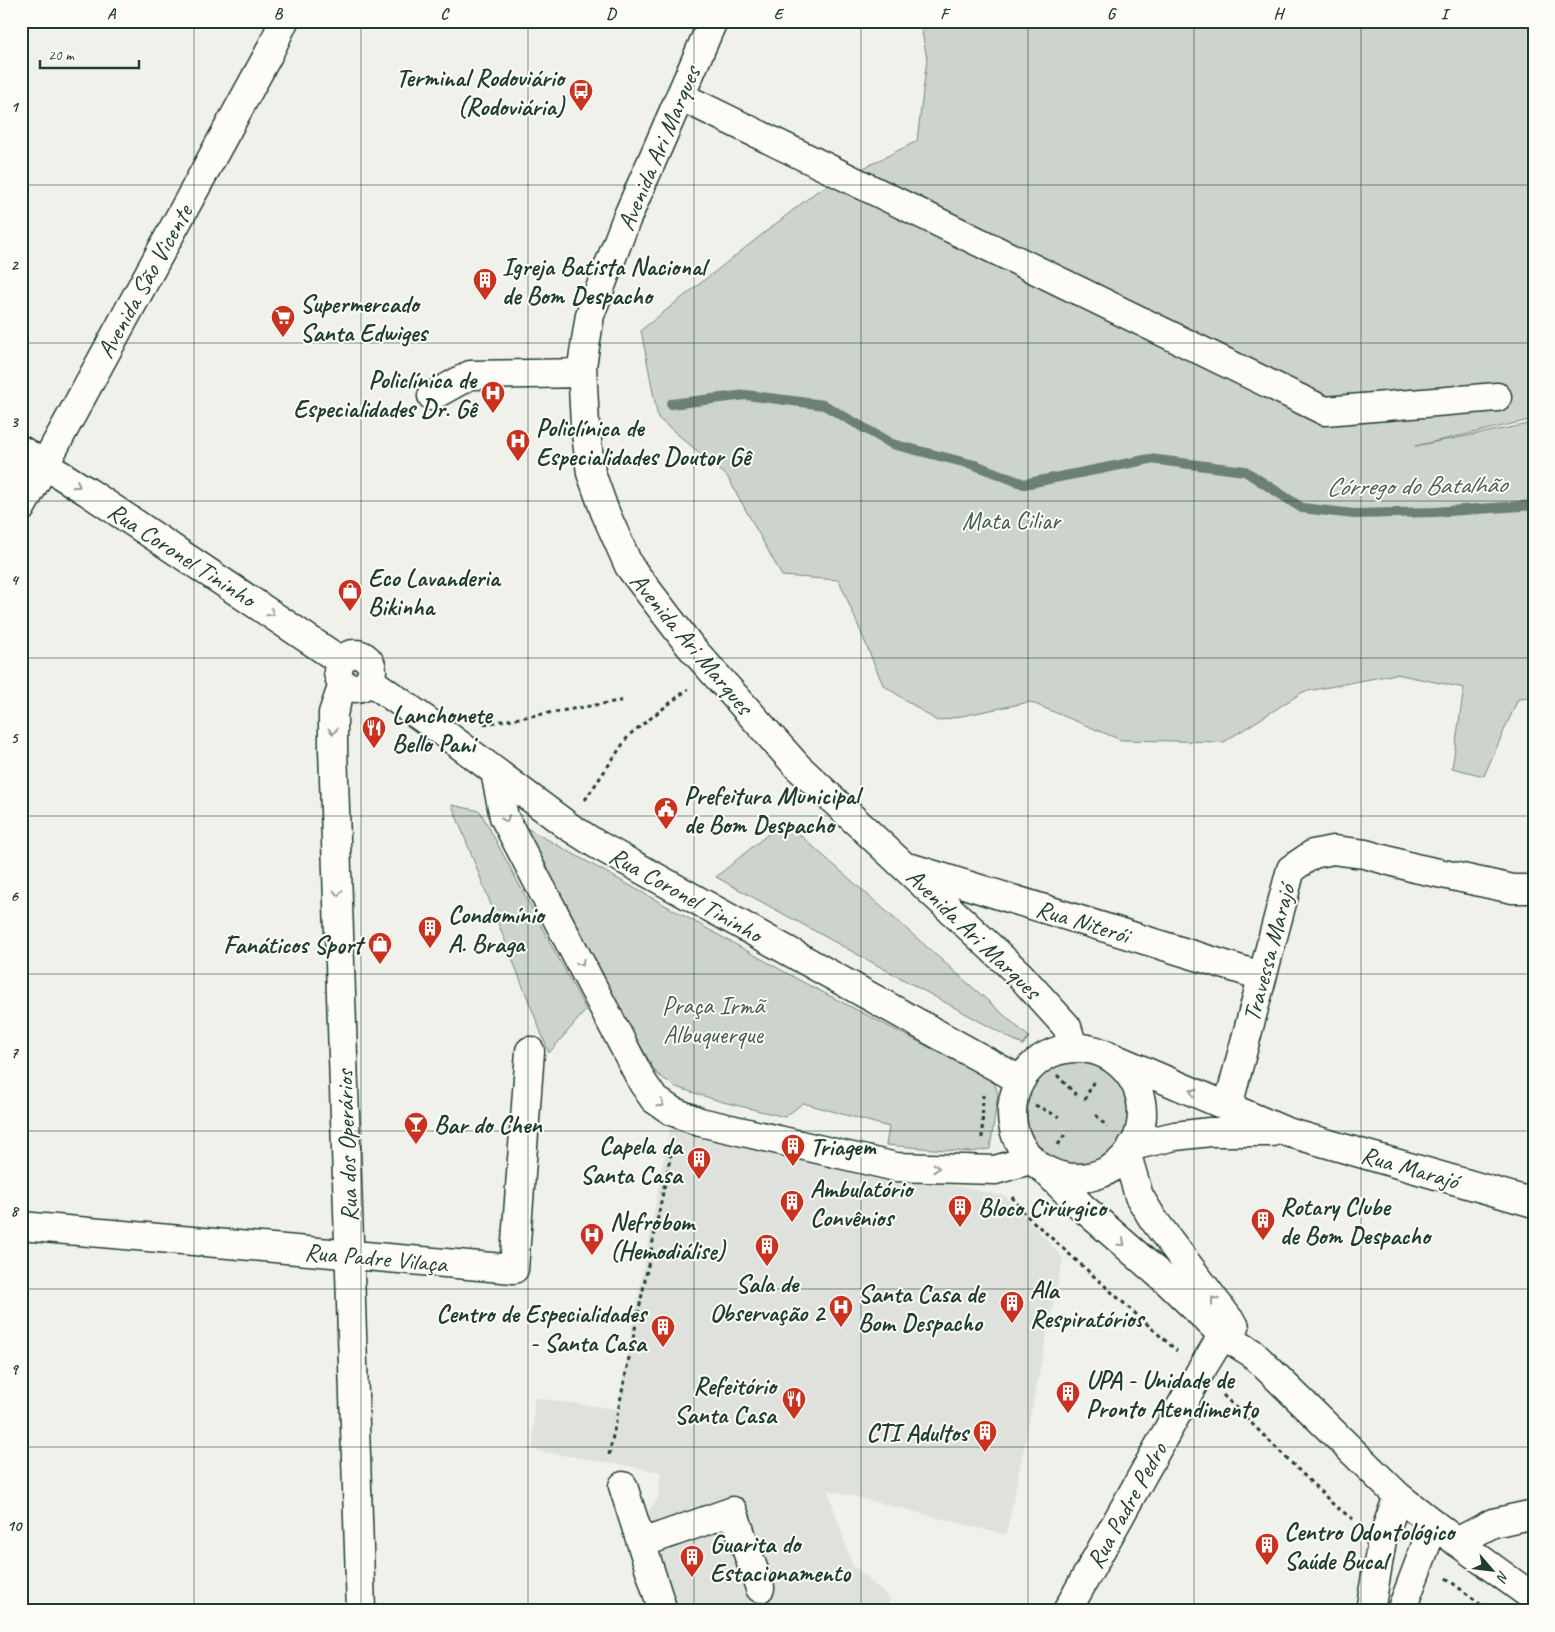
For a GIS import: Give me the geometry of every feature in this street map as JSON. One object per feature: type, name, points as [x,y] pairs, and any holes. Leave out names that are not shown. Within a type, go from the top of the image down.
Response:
[{"type":"street","points":[[268,55],[284,21]]},
{"type":"street","points":[[268,55],[301,21]]},
{"type":"street","name":"Avenida Ari Marques","points":[[713,21],[626,220],[590,316],[582,373],[591,473],[605,512],[629,566],[690,646],[798,767],[905,865],[1019,974],[1066,1027],[1073,1047]]},
{"type":"street","name":"Avenida São Vicente","points":[[21,508],[268,55]]},
{"type":"street","points":[[680,96],[1325,411],[1497,397]]},
{"type":"street","points":[[432,396],[470,375],[582,373]]},
{"type":"street","name":"Rua Coronel Tininho","points":[[21,450],[45,464],[342,672],[349,655],[363,656],[370,662],[372,671],[369,680],[568,826],[596,844],[1024,1091]]},
{"type":"street","name":"Rua dos Operários","points":[[342,672],[333,713],[361,1611]]},
{"type":"street","points":[[495,772],[504,817],[643,1083],[654,1099],[672,1112],[700,1122],[896,1168],[995,1170],[1039,1167],[1070,1179],[1091,1177],[1111,1169],[1130,1150],[1138,1135],[1142,1114],[1140,1092],[1129,1073],[1114,1058],[1094,1049],[1073,1047],[1052,1052],[1033,1064],[1024,1091],[1012,1100],[1011,1122],[1018,1143],[1039,1167],[1082,1207],[1169,1283],[1228,1330],[1398,1496],[1534,1598]]},
{"type":"street","name":"Travessa Marajó","points":[[1228,1106],[1261,976],[1291,869],[1313,854],[1333,850],[1365,854],[1415,868],[1513,889],[1534,889]]},
{"type":"street","name":"Rua Niterói","points":[[905,865],[1261,976]]},
{"type":"street","name":"Rua Padre Vilaça","points":[[21,1226],[514,1269],[530,1051]]},
{"type":"street","name":"Rua Marajó","points":[[1114,1058],[1286,1132],[1534,1203]]},
{"type":"street","name":"Rua Marajó","points":[[1130,1150],[1174,1136],[1238,1130],[1286,1132]]},
{"type":"street","points":[[1130,1150],[1139,1196],[1228,1330]]},
{"type":"street","name":"Rua Padre Pedro","points":[[1067,1611],[1200,1372],[1228,1330]]},
{"type":"street","points":[[623,1486],[663,1611]]},
{"type":"street","points":[[1370,1611],[1382,1540],[1398,1496]]},
{"type":"street","points":[[642,1543],[733,1512],[760,1588]]},
{"type":"street","points":[[1457,1542],[1493,1523],[1534,1514]]},
{"type":"street","points":[[1402,1611],[1434,1524]]},
{"type":"path","points":[[568,826],[629,735],[711,670]]},
{"type":"path","points":[[441,731],[625,700]]},
{"type":"path","points":[[1054,1071],[1079,1098]]},
{"type":"path","points":[[983,1090],[982,1141],[995,1170],[1027,1216],[1200,1372],[1336,1507],[1382,1540]]},
{"type":"path","points":[[1024,1091],[1058,1117]]},
{"type":"path","points":[[609,1455],[679,1114]]},
{"type":"path","points":[[1419,1562],[1444,1576],[1490,1611]]},
{"type":"shaded area","name":"Santa Casa de Bom Despacho","points":[[670,1127],[1005,1196],[1063,1258],[1006,1535],[828,1490],[852,1565],[890,1598],[885,1611],[678,1611],[648,1512],[658,1498],[661,1472],[533,1450],[534,1398],[617,1409]]},
{"type":"green space","name":"Mata Ciliar","points":[[920,21],[1534,21],[1534,419],[1415,446],[1534,423],[1534,698],[1518,699],[1484,776],[1452,768],[1464,688],[1396,674],[1303,692],[1224,742],[1121,740],[1030,702],[937,721],[883,685],[839,580],[782,576],[727,476],[658,418],[641,330],[816,192],[917,141],[927,59]]},
{"type":"green space","points":[[452,805],[480,811],[586,1010],[549,1053]]},
{"type":"green space","points":[[784,821],[1029,1037],[1023,1045],[716,877]]},
{"type":"green space","name":"Praça Irmã Albuquerque","points":[[516,822],[801,981],[994,1081],[998,1094],[990,1149],[970,1152],[886,1145],[889,1127],[803,1103],[785,1117],[719,1101],[676,1087],[657,1074]]},
{"type":"green space","points":[[1076,1058],[1098,1062],[1116,1074],[1128,1092],[1132,1114],[1128,1136],[1116,1154],[1098,1166],[1076,1170],[1054,1166],[1036,1154],[1024,1136],[1020,1114],[1024,1092],[1036,1074],[1054,1062]]},
{"type":"waterway","name":"Córrego do Batalhão","points":[[671,404],[746,395],[824,405],[892,444],[975,465],[1024,484],[1150,459],[1245,471],[1302,508],[1354,514],[1434,512],[1534,505]]},
{"type":"place","name":"Terminal Rodoviário (Rodoviária)","points":[[581,112]]},
{"type":"place","name":"Igreja Batista Nacional de Bom Despacho","points":[[485,301]]},
{"type":"place","name":"Supermercado Santa Edwiges","points":[[283,338]]},
{"type":"place","name":"Policlínica de Especialidades Dr. Gê","points":[[493,414]]},
{"type":"place","name":"Policlínica de Especialidades Doutor Gê","points":[[518,462]]},
{"type":"place","name":"Eco Lavanderia Bikinha","points":[[350,612]]},
{"type":"place","name":"Lanchonete Bello Pani","points":[[374,749]]},
{"type":"place","name":"Prefeitura Municipal de Bom Despacho","points":[[666,830]]},
{"type":"place","name":"Condomínio A. Braga","points":[[430,949]]},
{"type":"place","name":"Fanáticos Sport","points":[[380,965]]},
{"type":"place","name":"Bar do Chen","points":[[416,1145]]},
{"type":"place","name":"Triagem","points":[[793,1167]]},
{"type":"place","name":"Capela da Santa Casa","points":[[699,1180]]},
{"type":"place","name":"Ambulatório Convênios","points":[[792,1223]]},
{"type":"place","name":"Bloco Cirúrgico","points":[[960,1228]]},
{"type":"place","name":"Rotary Clube de Bom Despacho","points":[[1263,1241]]},
{"type":"place","name":"Nefrobom (Hemodiálise)","points":[[592,1256]]},
{"type":"place","name":"Sala de Observação 2","points":[[767,1267]]},
{"type":"place","name":"Ala Respiratórios","points":[[1012,1324]]},
{"type":"place","name":"Santa Casa de Bom Despacho","points":[[841,1328]]},
{"type":"place","name":"Centro de Especialidades - Santa Casa","points":[[663,1348]]},
{"type":"place","name":"UPA - Unidade de Pronto Atendimento","points":[[1068,1414]]},
{"type":"place","name":"Refeitório Santa Casa","points":[[794,1420]]},
{"type":"place","name":"CTI Adultos","points":[[985,1453]]},
{"type":"place","name":"Centro Odontológico Saúde Bucal","points":[[1267,1566]]},
{"type":"place","name":"Guarita do Estacionamento","points":[[692,1578]]}]
